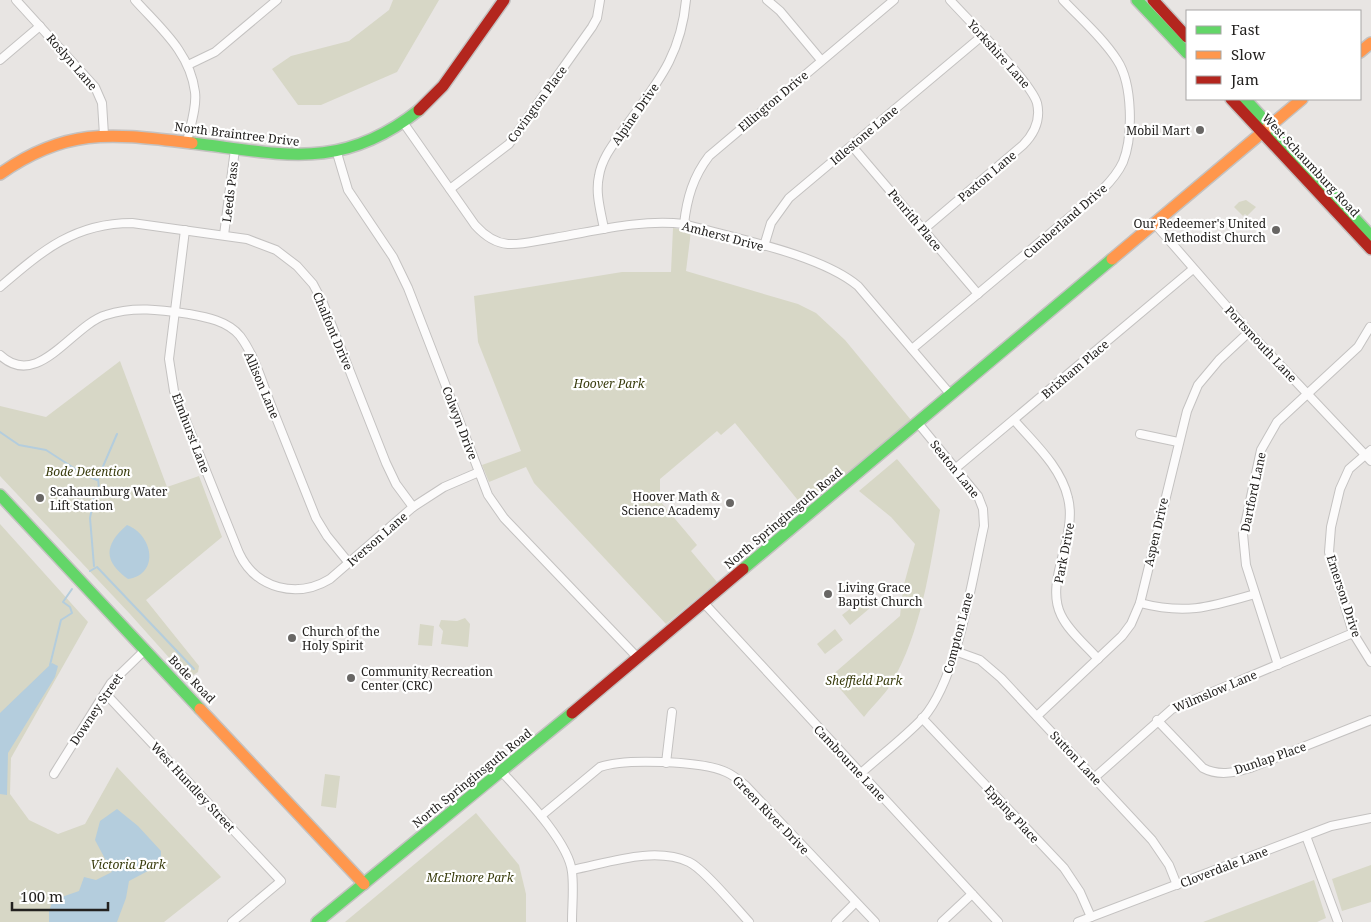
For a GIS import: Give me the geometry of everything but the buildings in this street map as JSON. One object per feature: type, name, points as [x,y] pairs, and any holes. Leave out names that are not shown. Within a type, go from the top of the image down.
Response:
[{"type":"street","name":"Roslyn Lane","points":[[16,0],[95,87],[102,103],[104,135]]},
{"type":"street","points":[[188,65],[215,52],[277,0]]},
{"type":"street","name":"North Braintree Drive","points":[[0,174],[39,148],[72,138],[104,135],[187,142],[296,156],[337,153],[367,144],[405,125],[436,96],[504,0]]},
{"type":"street","name":"Covington Place","points":[[450,189],[509,144],[592,28],[597,18],[600,0]]},
{"type":"street","name":"Alpine Drive","points":[[604,229],[597,187],[601,166],[610,149],[670,62],[682,31],[686,0]]},
{"type":"street","points":[[767,0],[780,11],[821,60]]},
{"type":"street","points":[[881,0],[886,7]]},
{"type":"street","name":"Ellington Drive","points":[[684,224],[690,189],[700,167],[709,156],[894,0]]},
{"type":"street","name":"Yorkshire Lane","points":[[950,0],[1027,84],[1033,94],[1038,114]]},
{"type":"street","name":"Cumberland Drive","points":[[912,349],[1102,190],[1118,171],[1128,141],[1129,99],[1124,74],[1111,51],[1063,0]]},
{"type":"street","points":[[1137,0],[1186,52]]},
{"type":"street","points":[[1153,0],[1186,36]]},
{"type":"street","points":[[138,1],[177,46],[188,65],[195,93],[187,142]]},
{"type":"street","points":[[0,60],[40,26]]},
{"type":"street","name":"Idlestone Lane","points":[[764,246],[771,224],[782,206],[982,36]]},
{"type":"street","name":"West Schaumburg Road","points":[[1232,100],[1266,128],[1371,236]]},
{"type":"street","name":"West Schaumburg Road","points":[[1246,100],[1266,128],[1371,249]]},
{"type":"street","name":"North Springinsguth Road","points":[[317,922],[502,772],[1301,100]]},
{"type":"street","name":"Paxton Lane","points":[[923,230],[1023,146],[1034,132],[1038,114]]},
{"type":"street","name":"Amherst Drive","points":[[405,125],[475,225],[497,242],[519,244],[644,223],[684,224],[830,267],[849,278],[868,295],[951,395]]},
{"type":"street","name":"Penrith Place","points":[[852,146],[978,294]]},
{"type":"street","name":"Leeds Pass","points":[[224,235],[235,148]]},
{"type":"street","name":"Colwyn Drive","points":[[337,153],[348,190],[393,257],[408,288],[488,495],[504,518],[637,657]]},
{"type":"street","name":"Chalfont Drive","points":[[0,288],[42,251],[78,232],[96,226],[132,223],[224,235],[247,239],[276,250],[297,266],[313,284],[323,303],[386,463],[396,484],[414,508]]},
{"type":"street","name":"Portsmouth Lane","points":[[1155,224],[1249,332],[1307,394],[1369,455]]},
{"type":"street","name":"Elmhurst Lane","points":[[185,230],[169,358],[174,391],[241,558],[251,572],[272,585]]},
{"type":"street","name":"Brixham Place","points":[[956,468],[1193,269]]},
{"type":"street","name":"Allison Lane","points":[[0,355],[20,365],[36,364],[51,356],[83,328],[105,315],[137,308],[214,318],[239,335],[255,363],[316,518],[349,563]]},
{"type":"street","name":"Dartford Lane","points":[[1278,665],[1246,565],[1243,534],[1261,450],[1277,422],[1358,347],[1370,327]]},
{"type":"street","name":"Aspen Drive","points":[[1037,716],[1127,630],[1140,603],[1187,411],[1198,385],[1219,360],[1249,332]]},
{"type":"street","name":"Park Drive","points":[[1014,420],[1055,468],[1067,493],[1070,508],[1070,526],[1057,586],[1057,605],[1066,623],[1098,659]]},
{"type":"street","name":"Seaton Lane","points":[[918,423],[978,496],[985,519]]},
{"type":"street","points":[[1140,434],[1178,442]]},
{"type":"street","name":"Emerson Drive","points":[[1369,455],[1349,469],[1340,489],[1330,527],[1329,552],[1353,633],[1371,662]]},
{"type":"street","name":"Iverson Lane","points":[[272,585],[289,590],[308,588],[330,579],[414,508],[444,487],[479,472]]},
{"type":"street","name":"Bode Road","points":[[0,494],[364,884]]},
{"type":"street","name":"Compton Lane","points":[[860,774],[922,718],[940,692],[955,651],[985,519]]},
{"type":"street","points":[[1140,603],[1160,608],[1190,610],[1255,594]]},
{"type":"street","name":"Cambourne Lane","points":[[704,602],[998,922]]},
{"type":"street","name":"Wilmslow Lane","points":[[1094,778],[1157,720],[1182,703],[1353,633]]},
{"type":"street","name":"Downey Street","points":[[54,774],[105,693],[124,669],[145,650]]},
{"type":"street","name":"Sutton Lane","points":[[955,651],[976,658],[989,666],[1037,716],[1160,850],[1176,885]]},
{"type":"street","name":"West Hundley Street","points":[[105,693],[281,881],[232,922]]},
{"type":"street","points":[[666,763],[672,712]]},
{"type":"street","name":"Epping Place","points":[[922,718],[1069,875],[1080,892],[1091,918]]},
{"type":"street","name":"Dunlap Place","points":[[1157,720],[1203,768],[1211,772],[1221,773],[1237,772],[1250,768],[1371,720]]},
{"type":"street","name":"Green River Drive","points":[[541,816],[600,767],[623,761],[711,767],[736,777],[874,922]]},
{"type":"street","points":[[502,772],[541,816],[565,851],[572,870],[572,922]]},
{"type":"street","name":"Cloverdale Lane","points":[[1078,922],[1340,823],[1371,818]]},
{"type":"street","points":[[1306,836],[1338,922]]},
{"type":"street","points":[[572,870],[639,857],[666,855],[691,863],[749,922]]},
{"type":"street","points":[[942,922],[972,894]]},
{"type":"street","points":[[836,922],[855,903]]},
{"type":"green space","points":[[393,0],[439,0],[397,72],[321,105],[298,105],[272,69],[291,56],[349,41],[389,10]]},
{"type":"green space","points":[[1246,200],[1256,207],[1247,216],[1245,214],[1243,216],[1234,207],[1239,202]]},
{"type":"green space","name":"Hoover Park","points":[[673,228],[691,231],[686,271],[798,304],[816,313],[845,340],[911,420],[807,506],[801,504],[735,423],[721,435],[717,431],[660,479],[660,501],[697,545],[691,551],[717,582],[666,624],[534,483],[526,467],[489,482],[482,465],[521,451],[478,342],[474,296],[622,272],[671,272]]},
{"type":"green space","name":"Bode Detention","points":[[120,361],[167,487],[199,476],[222,537],[146,600],[199,666],[198,672],[192,676],[181,671],[0,476],[0,406],[46,417]]},
{"type":"green space","name":"Sheffield Park","points":[[897,459],[940,510],[923,600],[910,643],[891,684],[864,717],[830,677],[900,616],[903,588],[915,544],[891,517],[859,491]]},
{"type":"green space","name":"Victoria Park","points":[[0,524],[88,622],[11,758],[10,794],[29,820],[58,834],[85,824],[117,767],[221,877],[164,922],[0,922]]},
{"type":"green space","points":[[863,599],[870,608],[850,625],[842,615]]},
{"type":"green space","points":[[465,618],[470,624],[468,647],[441,644],[443,631],[439,626],[441,620],[457,621]]},
{"type":"green space","points":[[420,624],[434,626],[432,646],[418,645]]},
{"type":"green space","points":[[835,629],[843,640],[825,654],[817,644]]},
{"type":"green space","points":[[325,774],[340,776],[336,808],[321,806]]},
{"type":"green space","name":"McElmore Park","points":[[476,813],[519,865],[526,894],[526,922],[345,922]]},
{"type":"green space","points":[[1371,865],[1371,902],[1342,911],[1332,879]]},
{"type":"green space","points":[[1314,880],[1326,918],[1317,922],[1203,922]]},
{"type":"water","points":[[127,525],[143,537],[149,554],[149,562],[145,570],[138,576],[128,579],[114,566],[110,553],[114,539]]},
{"type":"water","points":[[52,663],[58,666],[55,677],[8,753],[7,795],[0,794],[0,713]]},
{"type":"water","points":[[117,809],[138,826],[161,851],[161,864],[129,881],[126,898],[117,922],[49,922],[49,911],[53,900],[79,891],[84,877],[96,880],[112,872],[95,840],[100,821]]},
{"type":"waterway","points":[[0,432],[19,445],[46,450],[83,474],[97,480]]},
{"type":"waterway","points":[[94,566],[90,518],[94,498],[99,489],[98,478],[117,434]]},
{"type":"waterway","points":[[90,571],[97,567],[194,669]]},
{"type":"waterway","points":[[50,665],[61,620],[72,613],[70,607],[63,602],[72,589]]},
{"type":"traffic: fast","points":[[1137,0],[1186,52]]},
{"type":"traffic: fast","points":[[1246,100],[1371,236]]},
{"type":"traffic: fast","points":[[192,143],[283,154],[337,151],[363,143],[391,130],[419,110]]},
{"type":"traffic: fast","points":[[743,569],[1112,259]]},
{"type":"traffic: fast","points":[[0,495],[200,709]]},
{"type":"traffic: fast","points":[[317,922],[572,713]]},
{"type":"traffic: slow","points":[[1361,51],[1371,43]]},
{"type":"traffic: slow","points":[[1112,259],[1301,100]]},
{"type":"traffic: slow","points":[[0,174],[48,148],[92,137],[139,137],[192,143]]},
{"type":"traffic: slow","points":[[200,709],[364,884]]},
{"type":"traffic: jam","points":[[419,110],[443,86],[504,0]]},
{"type":"traffic: jam","points":[[1153,0],[1186,36]]},
{"type":"traffic: jam","points":[[1232,100],[1371,249]]},
{"type":"traffic: jam","points":[[572,713],[743,569]]},
{"type":"place","name":"Mobil Mart","points":[[1200,130]]},
{"type":"place","name":"Our Redeemer's United Methodist Church","points":[[1276,230]]},
{"type":"place","name":"Scahaumburg Water Lift Station","points":[[40,498]]},
{"type":"place","name":"Hoover Math & Science Academy","points":[[730,503]]},
{"type":"place","name":"Living Grace Baptist Church","points":[[828,594]]},
{"type":"place","name":"Church of the Holy Spirit","points":[[292,638]]},
{"type":"place","name":"Community Recreation Center (CRC)","points":[[351,678]]}]
